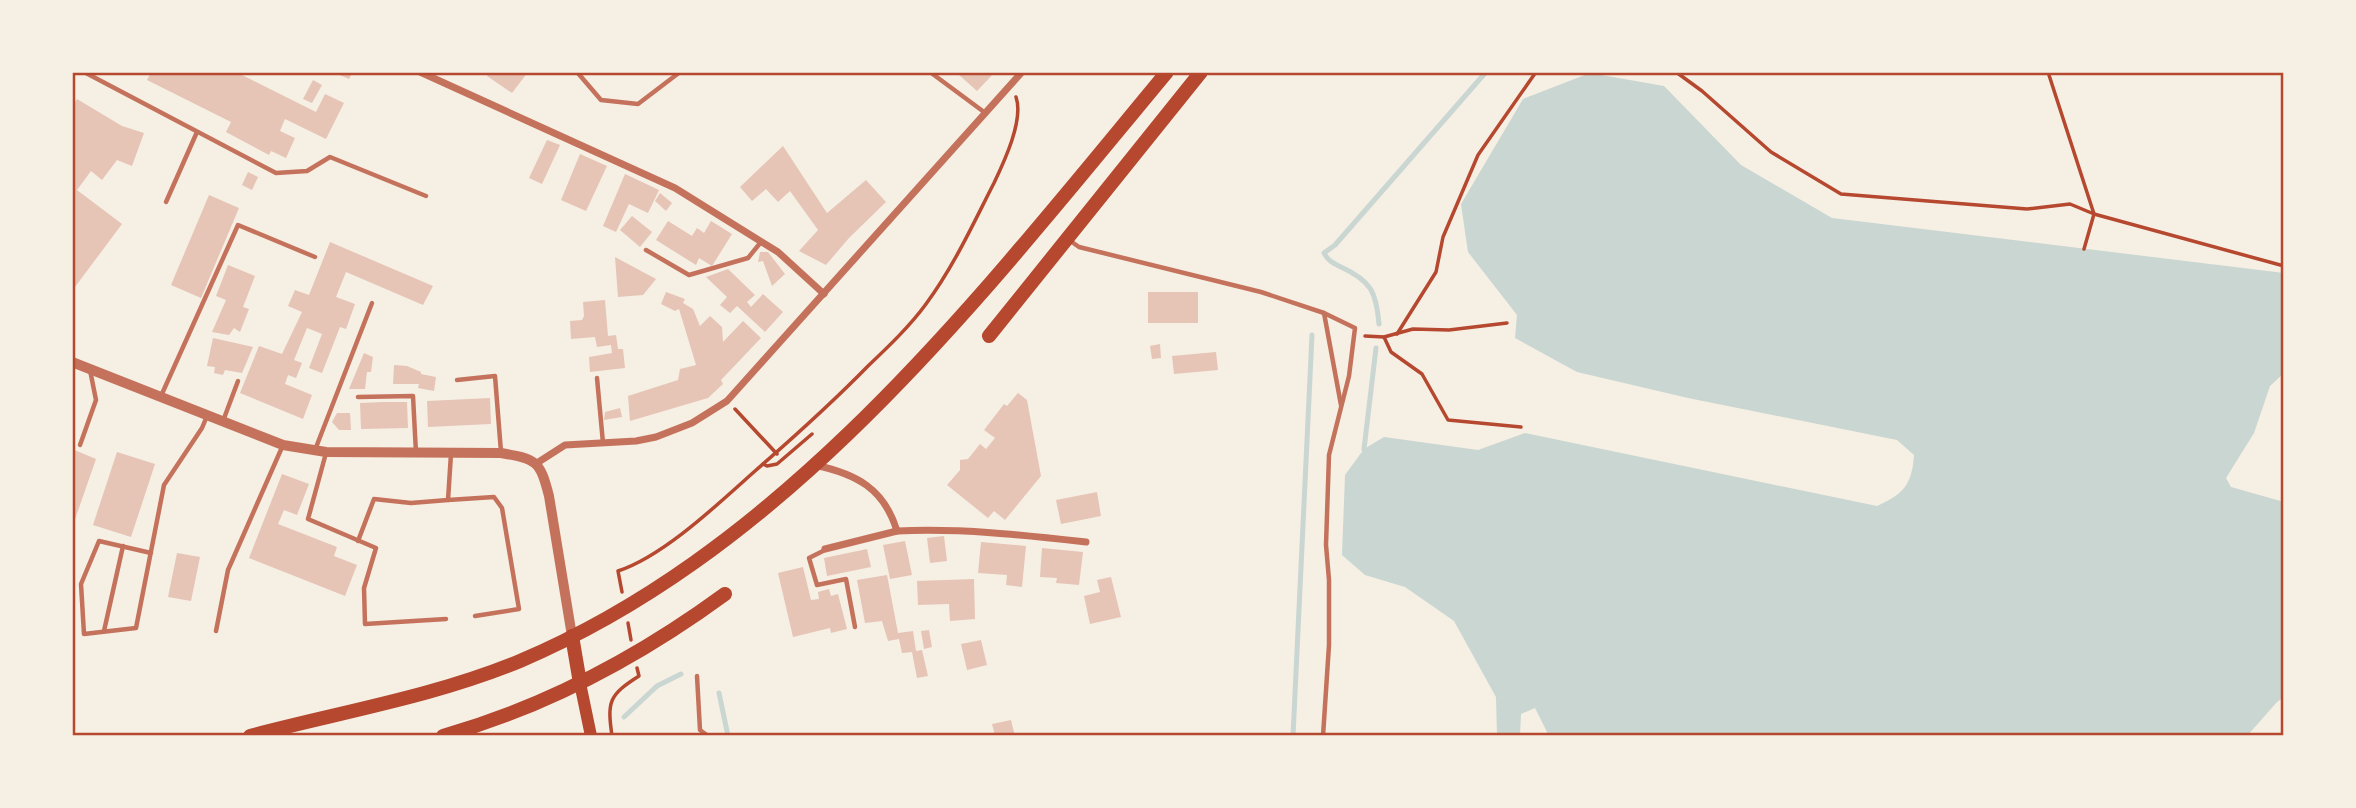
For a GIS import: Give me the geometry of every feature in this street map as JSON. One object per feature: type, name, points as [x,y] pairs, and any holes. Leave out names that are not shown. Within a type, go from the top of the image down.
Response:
[{"type":"main road","points":[[250,736],[426,693],[519,661],[572,636],[639,599],[700,558],[748,522],[814,465],[904,377],[1041,225],[1167,72]]},
{"type":"main road","points":[[989,336],[1200,72]]},
{"type":"main road","points":[[443,736],[529,706],[580,683],[635,655],[725,594]]},
{"type":"main road","points":[[572,636],[591,736]]},
{"type":"street","points":[[420,72],[663,182],[778,252],[824,294]]},
{"type":"street","points":[[537,463],[565,445],[656,437],[692,424],[727,401],[1022,72]]},
{"type":"street","points":[[72,362],[283,445],[320,451],[502,453],[537,463],[549,496],[572,636]]},
{"type":"street","points":[[814,465],[839,470],[879,494],[892,513],[897,531]]},
{"type":"street","points":[[825,550],[897,531],[932,529],[995,532],[1086,542]]},
{"type":"lane","points":[[85,72],[276,173],[307,171],[330,157],[426,195]]},
{"type":"lane","points":[[577,72],[601,100],[638,104],[680,72]]},
{"type":"lane","points":[[930,72],[984,113]]},
{"type":"lane","points":[[166,202],[197,132]]},
{"type":"lane","points":[[161,397],[238,225],[316,257]]},
{"type":"lane","points":[[1068,240],[1079,247],[1261,292],[1324,313],[1354,328],[1349,376],[1329,454],[1326,545],[1329,645],[1323,736]]},
{"type":"lane","points":[[646,250],[689,275],[748,258],[762,241]]},
{"type":"lane","points":[[372,303],[320,451],[308,519],[376,548],[363,588],[365,624],[446,619]]},
{"type":"lane","points":[[1324,313],[1341,407]]},
{"type":"lane","points":[[80,445],[96,400],[90,369]]},
{"type":"lane","points":[[457,380],[495,376],[502,453]]},
{"type":"lane","points":[[597,378],[603,443]]},
{"type":"lane","points":[[222,421],[237,381]]},
{"type":"lane","points":[[358,397],[413,396],[416,454]]},
{"type":"lane","points":[[151,552],[99,541],[81,584],[84,634],[136,628],[151,552],[164,485],[202,428],[207,415]]},
{"type":"lane","points":[[216,631],[228,570],[283,445]]},
{"type":"lane","points":[[448,500],[451,453]]},
{"type":"lane","points":[[358,541],[374,499],[411,503],[494,497],[502,508],[519,608],[475,616]]},
{"type":"lane","points":[[104,631],[123,546]]},
{"type":"lane","points":[[825,550],[808,558],[817,584],[846,579],[855,627]]},
{"type":"lane","points":[[697,676],[701,733],[708,736]]},
{"type":"path","points":[[1397,334],[1436,272],[1443,237],[1478,155],[1536,72]]},
{"type":"path","points":[[1676,72],[1702,91],[1771,152],[1841,194],[2027,209],[2070,204],[2094,214],[2284,266]]},
{"type":"path","points":[[2048,72],[2094,214],[2084,249]]},
{"type":"path","points":[[618,571],[639,562],[695,524],[776,454],[886,349],[925,305],[956,258],[1004,162],[1013,134],[1018,104],[1008,87]]},
{"type":"path","points":[[1354,328],[1365,336],[1384,337],[1413,329],[1449,330],[1507,323]]},
{"type":"path","points":[[1384,337],[1391,352],[1422,374],[1448,420],[1521,427]]},
{"type":"path","points":[[727,401],[776,454]]},
{"type":"path","points":[[763,464],[777,464],[812,433]]},
{"type":"path","points":[[612,736],[611,700],[618,689],[639,676]]},
{"type":"shaded area","points":[[1590,73],[1664,86],[1741,165],[1832,218],[2284,273],[2284,373],[2270,386],[2254,433],[2226,478],[2231,487],[2284,502],[2284,697],[2247,736],[1554,736],[1548,734],[1535,708],[1521,714],[1520,736],[1497,736],[1496,697],[1454,621],[1405,587],[1365,575],[1342,555],[1345,475],[1364,449],[1384,437],[1478,450],[1525,433],[1877,506],[1905,487],[1913,465],[1914,455],[1897,440],[1688,398],[1577,372],[1515,338],[1517,315],[1468,252],[1461,204],[1523,99]]},
{"type":"building","points":[[151,72],[236,72],[316,112],[325,94],[344,103],[326,139],[285,119],[280,131],[295,138],[286,158],[271,151],[269,155],[226,132],[231,122],[147,80]]},
{"type":"building","points":[[353,72],[349,79],[337,74]]},
{"type":"building","points":[[490,72],[528,72],[512,93],[487,76]]},
{"type":"building","points":[[995,72],[977,91],[958,74]]},
{"type":"building","points":[[313,80],[322,85],[312,103],[303,99]]},
{"type":"building","points":[[77,99],[122,126],[144,133],[132,166],[117,160],[102,180],[91,171],[77,190],[122,224],[72,291],[72,107]]},
{"type":"building","points":[[547,140],[560,145],[542,184],[529,178]]},
{"type":"building","points":[[783,146],[827,213],[866,180],[886,202],[826,265],[799,251],[818,230],[790,191],[778,202],[766,189],[752,201],[740,187]]},
{"type":"building","points":[[580,154],[607,166],[586,211],[561,200]]},
{"type":"building","points":[[248,172],[258,177],[252,190],[242,185]]},
{"type":"building","points":[[625,174],[659,190],[648,213],[629,204],[616,232],[603,226]]},
{"type":"building","points":[[660,193],[672,203],[666,211],[655,201]]},
{"type":"building","points":[[209,195],[239,208],[201,298],[171,285]]},
{"type":"building","points":[[632,216],[652,232],[640,247],[620,230]]},
{"type":"building","points":[[668,221],[692,236],[697,228],[704,233],[711,221],[732,234],[712,266],[699,258],[696,265],[656,240]]},
{"type":"building","points":[[330,242],[433,286],[423,305],[346,272],[336,297],[355,304],[346,329],[340,327],[322,373],[309,368],[322,334],[307,328],[294,360],[302,363],[296,378],[288,375],[285,384],[312,395],[303,419],[240,393],[259,346],[282,354],[302,312],[288,306],[295,290],[309,295]]},
{"type":"building","points":[[760,252],[768,252],[785,274],[772,286],[763,261],[758,262]]},
{"type":"building","points":[[615,257],[656,279],[643,295],[618,297]]},
{"type":"building","points":[[228,265],[255,276],[243,307],[249,309],[240,332],[234,328],[229,335],[212,332],[226,300],[216,296]]},
{"type":"building","points":[[728,269],[755,295],[747,302],[751,307],[763,294],[783,312],[765,332],[737,306],[730,313],[720,305],[727,297],[706,277]]},
{"type":"building","points":[[666,292],[685,299],[683,303],[693,309],[700,326],[710,316],[722,327],[723,342],[743,321],[761,338],[721,380],[723,384],[708,398],[630,421],[628,396],[678,380],[680,369],[696,365],[679,309],[675,311],[661,304]]},
{"type":"building","points":[[1148,292],[1198,292],[1198,323],[1148,323]]},
{"type":"building","points":[[605,300],[608,336],[616,335],[618,349],[623,349],[625,368],[590,372],[589,357],[612,353],[611,345],[597,347],[595,337],[571,339],[570,321],[582,320],[583,302]]},
{"type":"building","points":[[213,338],[253,347],[242,373],[225,370],[223,375],[214,373],[215,367],[207,366]]},
{"type":"building","points":[[1160,344],[1161,358],[1152,359],[1150,346]]},
{"type":"building","points":[[1216,352],[1218,370],[1174,374],[1172,356]]},
{"type":"building","points":[[364,353],[373,357],[371,372],[367,372],[365,389],[349,389]]},
{"type":"building","points":[[394,365],[407,366],[421,374],[436,377],[434,391],[418,388],[419,384],[393,384]]},
{"type":"building","points":[[1018,393],[1027,400],[1041,476],[1005,520],[994,511],[988,518],[947,485],[960,470],[960,460],[968,459],[980,444],[986,449],[995,438],[984,430],[1004,404],[1007,406]]},
{"type":"building","points":[[490,398],[491,424],[428,427],[427,401]]},
{"type":"building","points":[[407,402],[408,428],[361,429],[360,403]]},
{"type":"building","points":[[620,408],[622,417],[604,420],[605,412]]},
{"type":"building","points":[[337,413],[350,413],[351,430],[339,430],[332,422]]},
{"type":"building","points":[[72,449],[96,459],[72,528]]},
{"type":"building","points":[[117,452],[155,464],[131,537],[93,525]]},
{"type":"building","points":[[282,474],[309,484],[297,515],[284,510],[278,524],[337,547],[334,556],[357,565],[345,596],[249,558]]},
{"type":"building","points":[[1097,492],[1101,516],[1061,524],[1056,500]]},
{"type":"building","points":[[944,536],[947,561],[930,563],[927,538]]},
{"type":"building","points":[[905,541],[912,575],[890,579],[883,545]]},
{"type":"building","points":[[981,542],[1026,546],[1022,587],[1006,585],[1007,575],[978,573]]},
{"type":"building","points":[[1042,548],[1083,552],[1079,585],[1056,583],[1057,578],[1040,577]]},
{"type":"building","points":[[867,549],[871,567],[827,576],[824,558]]},
{"type":"building","points":[[177,553],[200,557],[191,601],[168,597]]},
{"type":"building","points":[[803,567],[811,600],[819,599],[818,592],[829,589],[831,596],[838,594],[847,629],[831,633],[830,628],[793,637],[778,573]]},
{"type":"building","points":[[887,575],[898,633],[913,631],[916,651],[922,650],[928,676],[917,678],[912,652],[902,653],[899,639],[888,641],[882,621],[865,623],[857,580]]},
{"type":"building","points":[[1111,577],[1121,617],[1090,624],[1084,596],[1100,592],[1097,580]]},
{"type":"building","points":[[974,579],[975,619],[950,621],[949,604],[918,605],[917,581]]},
{"type":"building","points":[[929,630],[932,647],[924,649],[921,631]]},
{"type":"building","points":[[981,640],[987,665],[967,670],[961,644]]},
{"type":"building","points":[[1011,720],[1015,736],[995,736],[992,724]]},
{"type":"waterway","points":[[1379,324],[1376,303],[1370,288],[1359,277],[1331,262],[1324,253],[1335,245],[1486,72]]},
{"type":"waterway","points":[[1293,736],[1312,335]]},
{"type":"waterway","points":[[1364,449],[1376,348]]},
{"type":"waterway","points":[[624,717],[657,686],[681,674]]},
{"type":"waterway","points":[[719,693],[728,736]]}]
